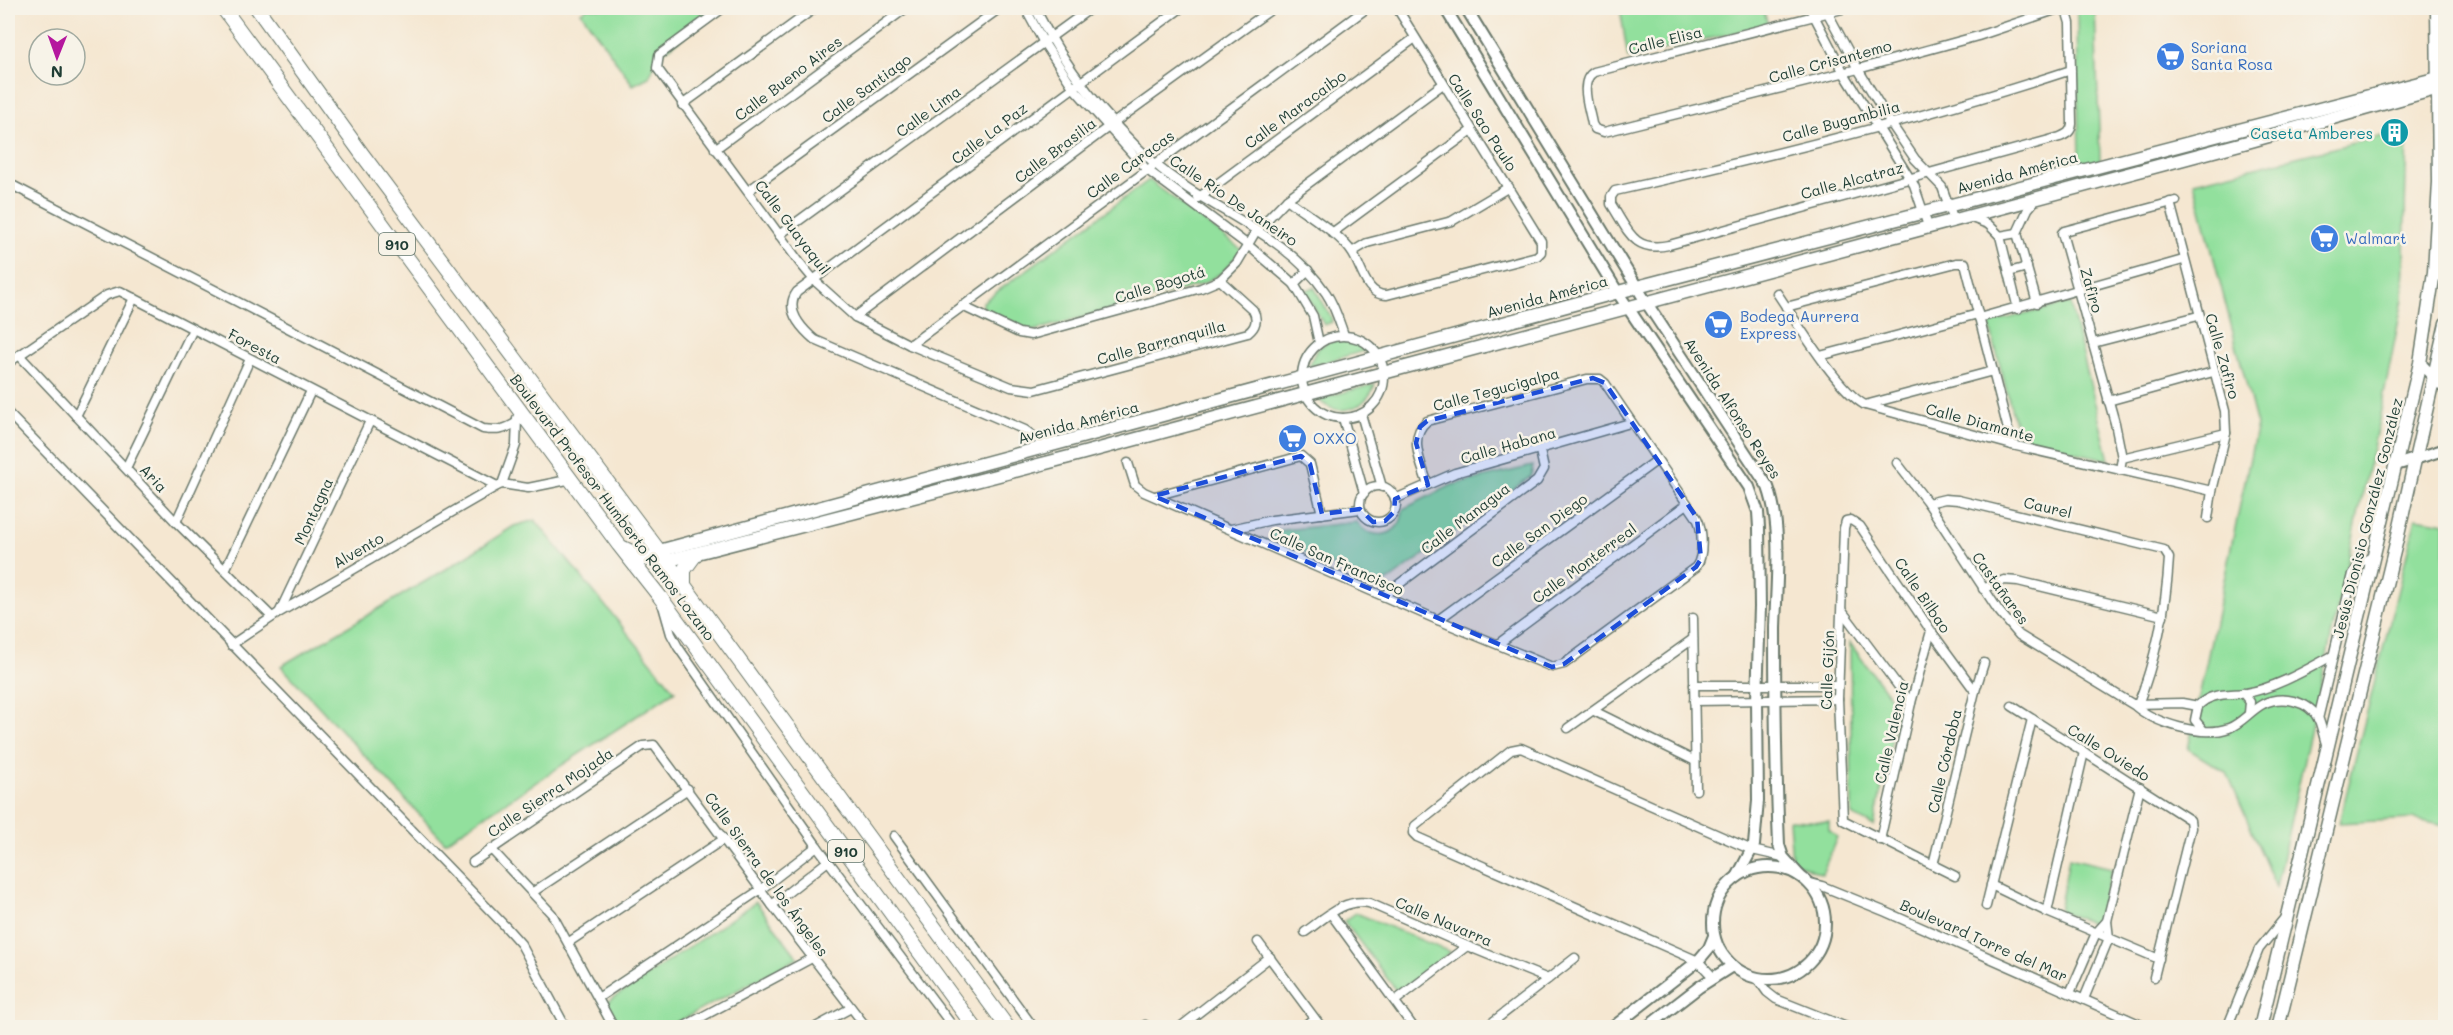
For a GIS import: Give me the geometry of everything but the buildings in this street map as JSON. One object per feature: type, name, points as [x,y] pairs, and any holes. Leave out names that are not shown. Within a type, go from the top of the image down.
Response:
[{"type":"main road","name":"Boulevard Profesor Humberto Ramos Lozano","points":[[223,8],[619,545],[660,597],[975,1028]]},
{"type":"main road","name":"Boulevard Profesor Humberto Ramos Lozano","points":[[257,8],[366,160],[662,556],[1008,1028]]},
{"type":"main road","name":"Jesús Dionisio González González","points":[[2260,1028],[2420,363],[2434,272],[2439,182],[2441,82],[2437,8]]},
{"type":"main road","name":"Avenida América","points":[[662,556],[1046,445],[1637,287],[2099,166],[2441,82]]},
{"type":"main road","name":"Avenida América","points":[[662,556],[695,555],[1069,457],[2252,141],[2441,82]]},
{"type":"main road","points":[[328,151],[342,148],[349,135]]},
{"type":"main road","points":[[345,174],[352,163],[366,160]]},
{"type":"main road","points":[[2123,160],[2120,167],[2128,174]]},
{"type":"main road","points":[[2099,166],[2106,171],[2105,180]]},
{"type":"main road","points":[[2278,1028],[2434,378],[2445,323]]},
{"type":"main road","points":[[1064,441],[1069,457]]},
{"type":"main road","points":[[619,545],[644,558],[662,556]]},
{"type":"main road","points":[[684,586],[684,570],[695,555]]},
{"type":"street","name":"Calle Guayaquil","points":[[723,8],[659,55],[657,68],[779,235],[814,281],[855,317],[910,345],[1011,387]]},
{"type":"street","points":[[682,105],[815,8]]},
{"type":"street","name":"Calle Bueno Aires","points":[[715,149],[906,8]]},
{"type":"street","name":"Calle Santiago","points":[[748,191],[1000,8]]},
{"type":"street","name":"Calle Río De Janeiro","points":[[1025,8],[1076,84],[1146,169],[1193,202],[1294,284],[1313,316],[1319,343]]},
{"type":"street","name":"Calle Río De Janeiro","points":[[1035,8],[1047,40]]},
{"type":"street","name":"Calle Lima","points":[[779,235],[1091,8]]},
{"type":"street","name":"Calle La Paz","points":[[1046,445],[1025,430],[815,340],[791,308],[791,302],[796,292],[814,281],[1181,8]]},
{"type":"street","name":"Calle Brasilia","points":[[855,317],[1111,125],[1273,8]]},
{"type":"street","name":"Calle Caracas","points":[[910,345],[1367,8]]},
{"type":"street","name":"Calle Sao Paulo","points":[[1352,252],[1371,289],[1378,294],[1387,295],[1538,256],[1541,252],[1542,241],[1397,8]]},
{"type":"street","name":"Avenida Alfonso Reyes","points":[[1445,8],[1618,293],[1749,487],[1758,512],[1760,560],[1757,826],[1752,850],[1737,877]]},
{"type":"street","name":"Avenida Alfonso Reyes","points":[[1466,8],[1646,302],[1768,487],[1774,512],[1776,559],[1775,700],[1779,845],[1783,857]]},
{"type":"street","points":[[1810,8],[1844,73],[1919,194],[1928,226]]},
{"type":"street","name":"Calle Elisa","points":[[1604,132],[1595,129],[1592,124],[1586,82],[1589,74],[1814,17],[1826,10],[1846,8]]},
{"type":"street","points":[[2061,8],[2067,12],[2070,23],[2071,70]]},
{"type":"street","name":"Calle Crisantemo","points":[[1604,132],[1844,73],[1978,36],[2061,8]]},
{"type":"street","points":[[1826,10],[1890,122],[1915,159],[1942,187],[1949,206],[1960,218],[1988,224],[2000,236],[2018,309]]},
{"type":"street","name":"Calle Maracaibo","points":[[1193,202],[1415,38]]},
{"type":"street","name":"Calle Bugambilia","points":[[1651,248],[1636,242],[1611,204],[1611,197],[1616,191],[1697,173],[1890,122],[2001,92],[2071,70]]},
{"type":"street","name":"Calle Alcatraz","points":[[1651,248],[2060,137],[2072,129],[2071,70]]},
{"type":"street","name":"Calle Bogotá","points":[[962,306],[1019,333],[1032,335],[1201,288],[1220,280],[1237,263],[1256,231],[1287,199],[1443,84]]},
{"type":"street","name":"Calle Río De Janeiro","points":[[1111,125],[1154,163],[1288,253],[1308,270],[1327,294],[1344,335]]},
{"type":"street","points":[[1332,233],[1472,130]]},
{"type":"street","points":[[8,183],[483,429],[497,431],[509,428],[517,422]]},
{"type":"street","points":[[1287,199],[1332,233],[1352,252],[1367,243],[1452,221],[1509,188]]},
{"type":"street","points":[[2037,303],[2018,233],[2028,210],[2038,197]]},
{"type":"street","name":"Calle Zafiro","points":[[2173,201],[2183,260],[2225,411],[2226,433],[2208,518]]},
{"type":"street","name":"Zafiro","points":[[2120,470],[2122,458],[2117,433],[2063,232],[2173,201]]},
{"type":"street","points":[[2000,236],[2018,233]]},
{"type":"street","points":[[1820,356],[1978,316],[2018,309],[2183,260]]},
{"type":"street","points":[[1786,307],[1963,262],[1966,264],[2012,445]]},
{"type":"street","points":[[2009,272],[2027,267]]},
{"type":"street","points":[[1294,284],[1308,270]]},
{"type":"street","name":"Calle Barranquilla","points":[[1011,387],[1034,390],[1248,333],[1254,326],[1256,315],[1253,309],[1220,280]]},
{"type":"street","name":"Foresta","points":[[8,363],[107,295],[120,291],[311,391],[499,485]]},
{"type":"street","name":"Calle Diamante","points":[[1777,293],[1820,356],[1852,396],[1865,405],[2012,445],[2212,491]]},
{"type":"street","points":[[76,416],[134,298]]},
{"type":"street","points":[[2093,343],[2198,316]]},
{"type":"street","points":[[126,468],[193,329]]},
{"type":"street","points":[[1344,335],[1365,341],[1379,357],[1384,373],[1384,385],[1372,407],[1361,414],[1343,418],[1328,415],[1314,406],[1305,394],[1302,378],[1306,358],[1319,343],[1331,337],[1344,335]]},
{"type":"street","name":"Aria","points":[[20,355],[176,522],[276,615]]},
{"type":"street","points":[[176,522],[250,359]]},
{"type":"street","points":[[2420,363],[2445,390]]},
{"type":"street","points":[[1865,405],[1993,371]]},
{"type":"street","points":[[2108,401],[2213,372]]},
{"type":"street","name":"Calle Tegucigalpa","points":[[1428,485],[1416,443],[1420,427],[1427,421],[1587,379],[1600,379],[1605,383],[1630,423]]},
{"type":"street","points":[[225,570],[311,391]]},
{"type":"street","points":[[517,406],[516,445],[499,485],[528,488],[572,479]]},
{"type":"street","points":[[8,412],[520,944],[566,1028]]},
{"type":"street","points":[[1361,414],[1382,487]]},
{"type":"street","points":[[1343,418],[1364,493]]},
{"type":"street","name":"Montagna","points":[[276,615],[370,421]]},
{"type":"street","points":[[1630,423],[1687,504]]},
{"type":"street","name":"Calle Habana","points":[[1395,499],[1455,474],[1630,423]]},
{"type":"street","points":[[2122,458],[2226,433]]},
{"type":"street","points":[[1351,442],[1368,438]]},
{"type":"street","points":[[2396,465],[2445,448]]},
{"type":"street","name":"Calle Managua","points":[[1383,596],[1537,481],[1544,469],[1540,451]]},
{"type":"street","points":[[1154,496],[1301,456],[1310,464],[1322,514]]},
{"type":"street","name":"Calle San Diego","points":[[1438,621],[1656,461]]},
{"type":"street","name":"Calle San Francisco","points":[[1128,463],[1138,489],[1438,621],[1552,666],[1564,664],[1696,567],[1701,559],[1699,523],[1687,504]]},
{"type":"street","name":"Castañares","points":[[1897,463],[1928,503],[1983,589],[2024,640],[2164,723],[2203,730]]},
{"type":"street","name":"Alvento","points":[[231,645],[276,615],[499,485]]},
{"type":"street","points":[[1375,486],[1382,487],[1388,489],[1395,499],[1394,512],[1385,521],[1373,522],[1363,514],[1359,503],[1364,493],[1375,486]]},
{"type":"street","name":"Caurel","points":[[1928,503],[1945,499],[1958,500],[2161,548],[2169,558],[2163,616]]},
{"type":"street","name":"Calle Monterreal","points":[[1498,644],[1687,504]]},
{"type":"street","points":[[1230,529],[1272,520],[1360,508]]},
{"type":"street","name":"Calle Gijón","points":[[1846,521],[1838,685],[1843,820],[1880,840]]},
{"type":"street","name":"Calle Bilbao","points":[[1846,521],[1853,521],[1860,526],[1975,691]]},
{"type":"street","points":[[2318,719],[2353,574],[2361,562],[2375,556]]},
{"type":"street","points":[[1760,560],[1776,559]]},
{"type":"street","points":[[1983,589],[2004,580],[2018,580],[2163,616],[2152,666],[2136,705],[2179,703],[2198,706]]},
{"type":"street","points":[[660,597],[671,634],[678,647],[817,846],[954,1028]]},
{"type":"street","points":[[1842,611],[1911,703]]},
{"type":"street","points":[[1693,618],[1696,790]]},
{"type":"street","name":"Calle Valencia","points":[[1880,840],[1911,703],[1931,631]]},
{"type":"street","points":[[1568,728],[1693,639]]},
{"type":"street","points":[[2327,747],[2318,719],[2299,702],[2280,699],[2262,705],[2230,727],[2217,730],[2203,730],[2195,720],[2198,706],[2202,701],[2219,695],[2263,688],[2332,656]]},
{"type":"street","name":"Calle Córdoba","points":[[1934,866],[1975,691],[1984,663]]},
{"type":"street","points":[[1694,685],[1838,685]]},
{"type":"street","points":[[2243,693],[2250,702],[2249,713]]},
{"type":"street","points":[[1694,701],[1838,699]]},
{"type":"street","name":"Calle Oviedo","points":[[2012,706],[2190,821],[2191,828],[2159,959]]},
{"type":"street","points":[[1594,711],[1695,761]]},
{"type":"street","points":[[1986,906],[2032,719]]},
{"type":"street","name":"Calle Sierra de los Ángeles","points":[[643,746],[657,747],[771,905],[867,1028]]},
{"type":"street","name":"Calle Sierra Mojada","points":[[473,862],[643,746]]},
{"type":"street","points":[[1714,978],[1698,961],[1417,837],[1413,833],[1415,826],[1511,750],[1525,749],[1752,850],[1783,857],[1818,895],[1824,910],[1826,926],[1822,942],[1810,962],[1790,976],[1774,979],[1757,978],[1732,966],[1718,947],[1714,936],[1713,919],[1717,903],[1725,888],[1737,877],[1752,870],[1768,867],[1785,870],[1803,879]]},
{"type":"street","points":[[2047,912],[2084,752]]},
{"type":"street","points":[[2084,999],[2109,938],[2107,921],[2139,787]]},
{"type":"street","points":[[533,892],[688,789]]},
{"type":"street","points":[[894,836],[1034,1028]]},
{"type":"street","points":[[569,942],[724,839]]},
{"type":"street","points":[[1880,840],[1955,876]]},
{"type":"street","points":[[598,998],[760,890],[817,846]]},
{"type":"street","points":[[490,849],[552,914],[614,1028]]},
{"type":"street","points":[[771,905],[828,861]]},
{"type":"street","name":"Boulevard Torre del Mar","points":[[1803,879],[1886,912],[2084,999],[2125,1023],[2148,1028]]},
{"type":"street","points":[[1991,885],[2047,912],[2159,959],[2154,977]]},
{"type":"street","name":"Calle Navarra","points":[[1305,932],[1352,901],[1369,903],[1548,979]]},
{"type":"street","points":[[1331,914],[1414,1028]]},
{"type":"street","points":[[2228,1028],[2256,955],[2264,940],[2287,915]]},
{"type":"street","points":[[2070,993],[2096,933],[2107,921]]},
{"type":"street","points":[[1612,1028],[1698,961],[1709,948],[1714,936]]},
{"type":"street","points":[[1258,942],[1322,1028]]},
{"type":"street","points":[[1395,1001],[1467,946]]},
{"type":"street","points":[[1179,1028],[1269,957]]},
{"type":"street","points":[[681,1028],[812,958]]},
{"type":"street","points":[[1485,1028],[1575,958]]},
{"type":"street","points":[[1646,1028],[1732,966]]},
{"type":"street","points":[[1757,978],[1767,992],[1776,999],[1849,1028]]},
{"type":"street","points":[[814,1028],[851,1008]]},
{"type":"street","points":[[1302,1028],[1314,1018]]},
{"type":"highlighted area","points":[[1593,378],[1605,383],[1697,518],[1701,559],[1696,567],[1564,664],[1552,667],[1154,496],[1301,456],[1310,464],[1322,514],[1360,509],[1373,522],[1385,521],[1394,512],[1395,499],[1428,485],[1416,443],[1420,427],[1427,421]]},
{"type":"green space","points":[[587,8],[723,8],[659,55],[649,77],[633,85],[581,12]]},
{"type":"green space","points":[[1620,8],[1763,8],[1768,25],[1628,58]]},
{"type":"green space","points":[[2077,8],[2095,8],[2100,161],[2079,166]]},
{"type":"green space","points":[[2407,130],[2403,299],[2379,420],[2276,887],[2227,773],[2188,749],[2257,425],[2194,182]]},
{"type":"green space","points":[[1149,180],[1242,250],[1223,272],[1203,284],[1029,332],[983,314],[983,302]]},
{"type":"green space","points":[[1314,287],[1332,322],[1324,325],[1305,291]]},
{"type":"green space","points":[[2070,303],[2109,460],[2019,439],[1989,323]]},
{"type":"green space","points":[[1335,340],[1352,341],[1367,350],[1309,367],[1318,349]]},
{"type":"green space","points":[[1375,384],[1366,399],[1351,408],[1334,409],[1318,399]]},
{"type":"green space","points":[[1533,466],[1531,476],[1380,587],[1270,536],[1275,531],[1357,522],[1371,533],[1383,534],[1395,529],[1399,524],[1403,509],[1452,485]]},
{"type":"green space","points":[[2416,518],[2445,523],[2445,826],[2413,819],[2339,823]]},
{"type":"green space","points":[[535,520],[675,691],[445,842],[281,666],[448,568],[514,526]]},
{"type":"green space","points":[[1850,643],[1898,708],[1874,826],[1852,815]]},
{"type":"green space","points":[[1789,820],[1829,822],[1829,830],[1837,837],[1822,874],[1792,861]]},
{"type":"green space","points":[[2069,858],[2112,868],[2097,925],[2059,911]]},
{"type":"green space","points":[[756,902],[798,958],[668,1027],[620,1027],[606,1003]]},
{"type":"green space","points":[[1356,913],[1450,952],[1398,993],[1344,921]]},
{"type":"place","name":"Soriana Santa Rosa","points":[[2170,56]]},
{"type":"place","name":"Caseta Amberes","points":[[2394,133]]},
{"type":"place","name":"Walmart","points":[[2324,238]]},
{"type":"place","name":"Bodega Aurrera Express","points":[[1719,325]]},
{"type":"place","name":"OXXO","points":[[1292,438]]}]
